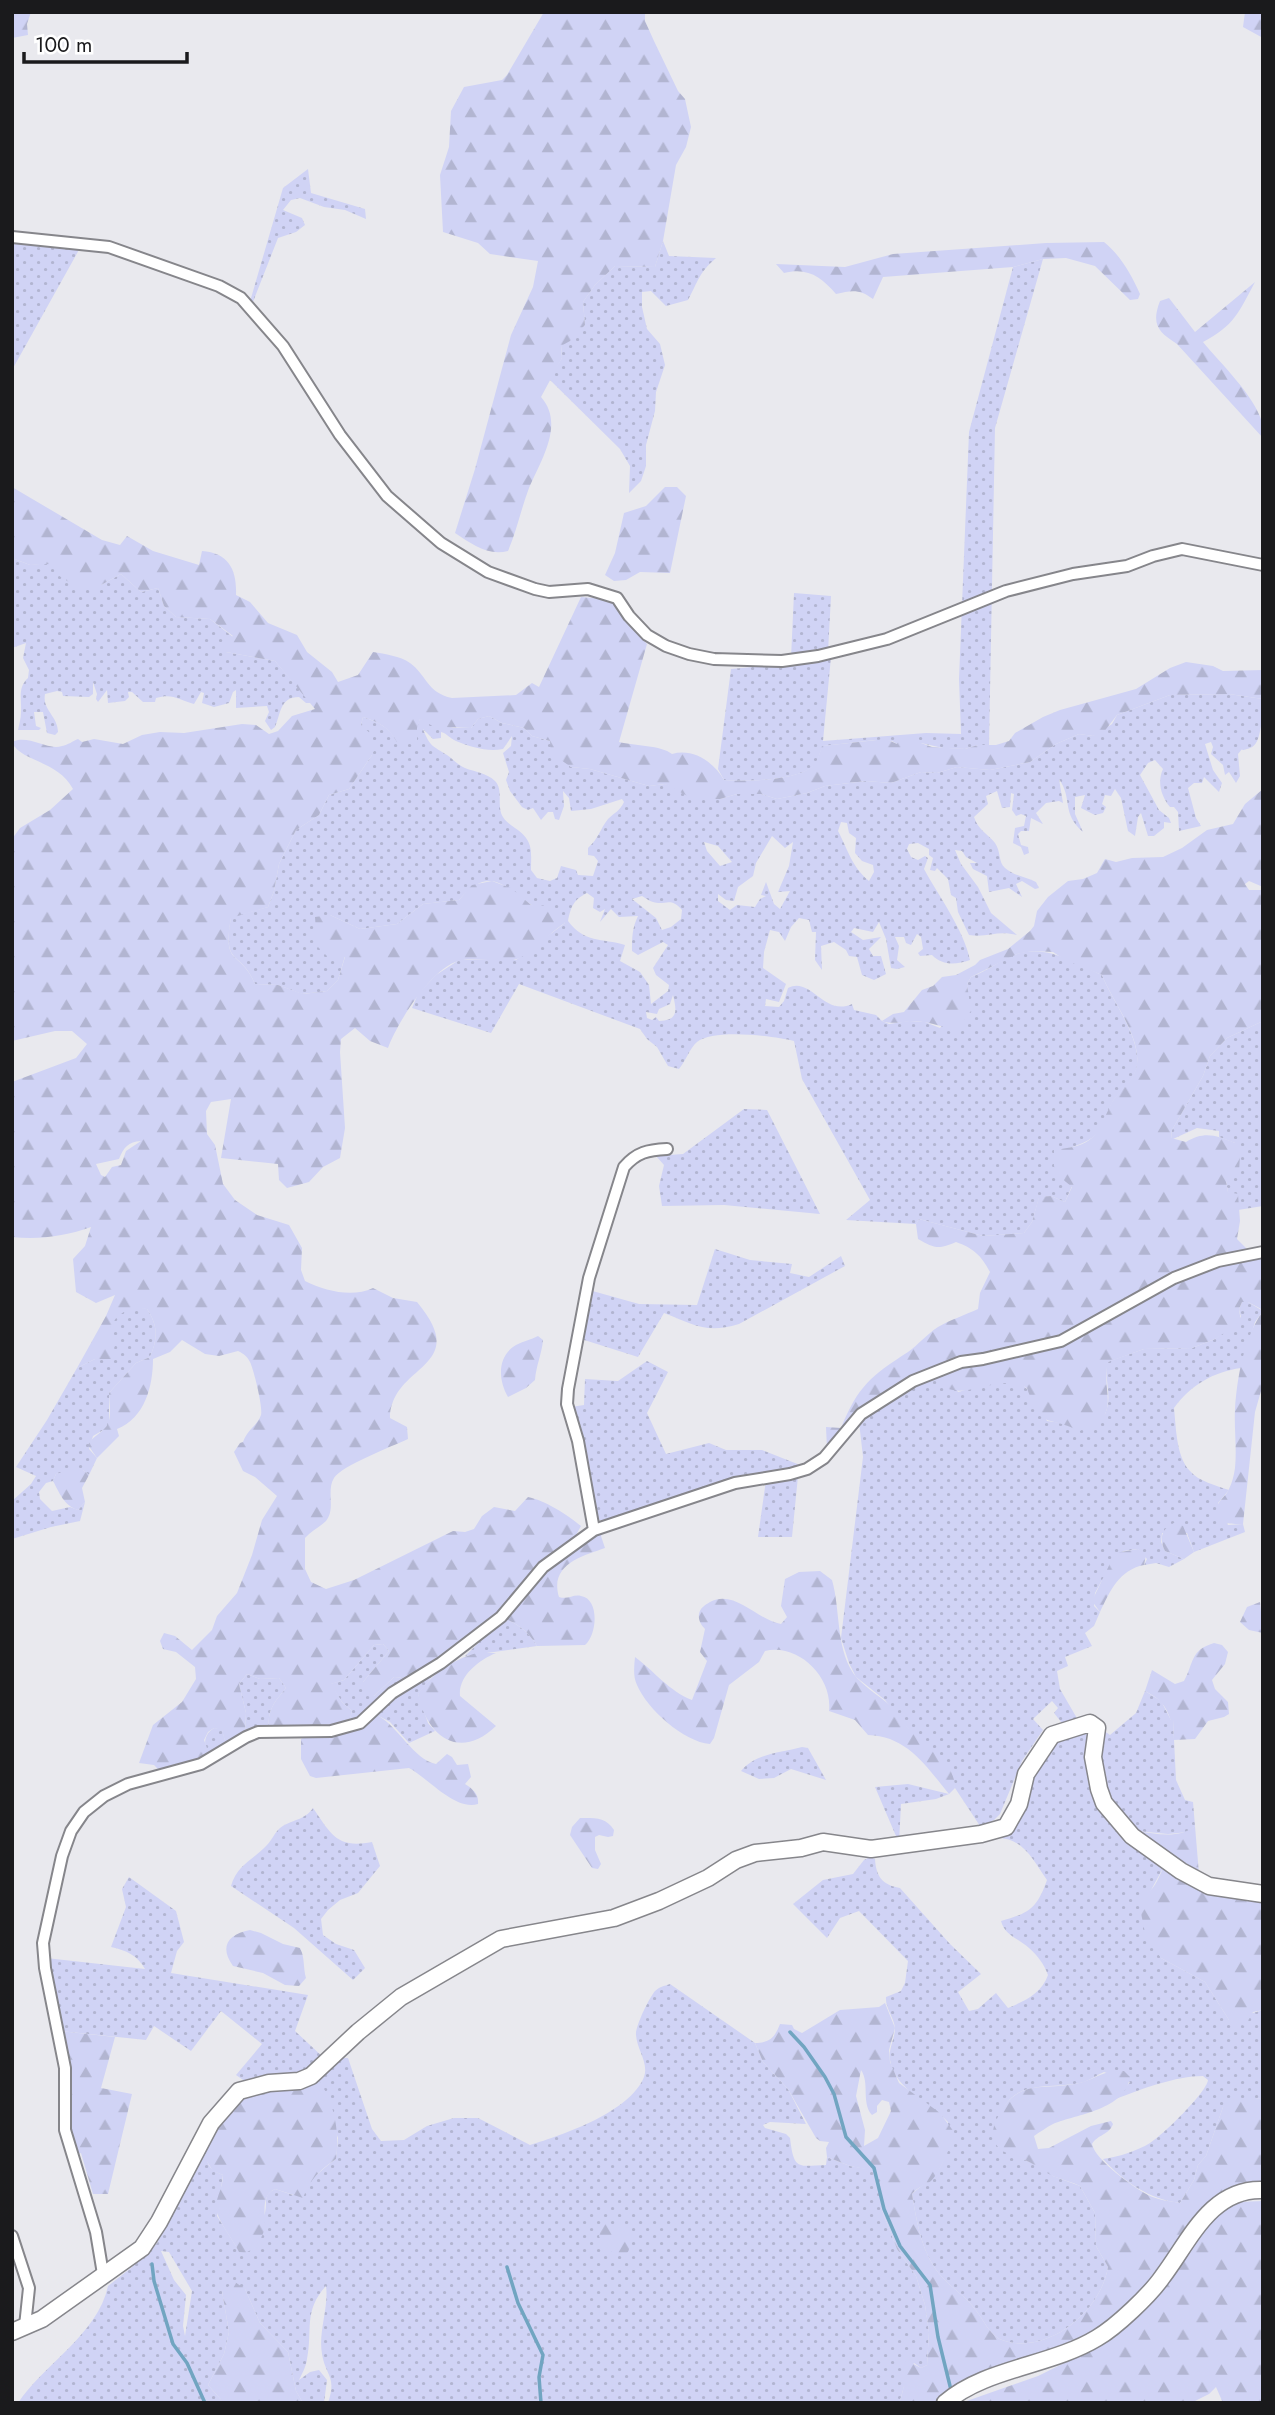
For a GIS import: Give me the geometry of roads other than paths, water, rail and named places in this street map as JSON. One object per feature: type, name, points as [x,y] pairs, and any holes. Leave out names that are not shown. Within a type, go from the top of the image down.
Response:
[{"type":"street","points":[[12,237],[109,247],[219,286],[241,298],[282,346],[340,435],[387,496],[441,543],[488,572],[535,589],[549,592],[588,589],[617,598],[647,635],[689,654],[739,661],[782,661],[818,656],[887,639],[1006,590],[1073,574],[1127,566],[1182,549],[1263,565]]},
{"type":"street","points":[[593,1530],[578,1441],[567,1404],[576,1343],[589,1278],[624,1167],[632,1157],[644,1150],[667,1149]]},
{"type":"street","points":[[103,2274],[96,2232],[65,2130],[65,2068],[45,1968],[43,1942],[55,1882],[71,1831],[84,1812],[104,1796],[128,1784],[201,1764],[258,1732],[331,1731],[360,1723],[392,1693],[441,1663],[501,1617],[543,1567],[593,1530],[735,1483],[807,1469],[824,1458],[861,1414],[913,1381],[961,1362],[1061,1341],[1174,1278],[1218,1261],[1263,1252]]},
{"type":"street","points":[[19,2329],[42,2319],[142,2248],[159,2222],[211,2123],[239,2091],[270,2083],[299,2081],[311,2076],[401,1997],[501,1938],[614,1918],[659,1901],[708,1878],[736,1860],[755,1853],[801,1848],[823,1842],[871,1849],[981,1834],[1006,1827],[1019,1804],[1026,1774],[1052,1735],[1090,1723],[1097,1728],[1093,1770],[1099,1789],[1104,1802],[1132,1836],[1181,1871],[1209,1886],[1263,1894]]},
{"type":"street","points":[[945,2403],[974,2385],[1098,2338],[1162,2279],[1188,2240],[1220,2201],[1236,2193],[1263,2190]]},
{"type":"street","points":[[12,2236],[29,2288],[19,2329]]},
{"type":"waterway","points":[[790,2032],[825,2077],[834,2094],[846,2137],[874,2168],[884,2209],[900,2246],[930,2285],[938,2337],[951,2390]]},
{"type":"waterway","points":[[152,2264],[154,2281],[173,2344],[187,2363],[205,2403]]},
{"type":"waterway","points":[[507,2267],[518,2303],[543,2355],[539,2377],[541,2403]]}]
